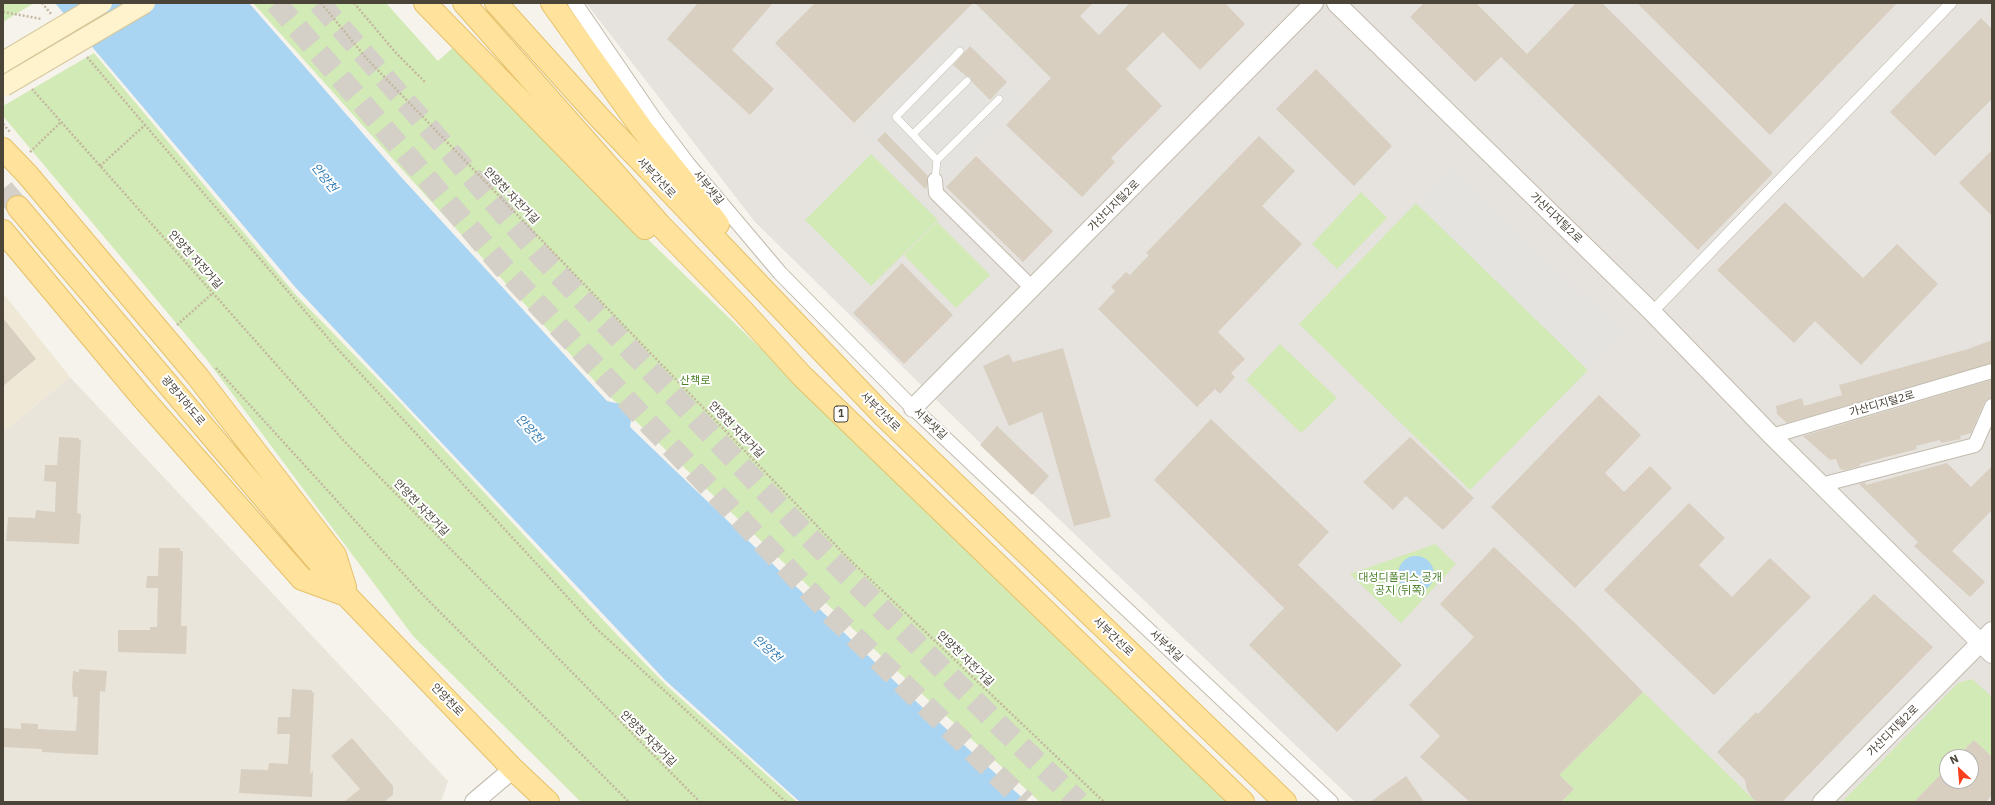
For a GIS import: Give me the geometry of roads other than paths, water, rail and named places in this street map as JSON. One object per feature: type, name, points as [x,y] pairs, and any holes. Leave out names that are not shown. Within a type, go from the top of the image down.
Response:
[{"type":"main road","points":[[3,62],[102,3]]},
{"type":"main road","points":[[4,86],[145,3]]},
{"type":"main road","points":[[425,3],[667,251],[802,376]]},
{"type":"main road","name":"1","points":[[464,3],[660,225],[742,310],[802,376],[1243,802]]},
{"type":"main road","name":"서부간선로","points":[[496,3],[598,116],[826,357],[882,414],[1283,799]]},
{"type":"main road","points":[[552,3],[642,130],[826,357]]},
{"type":"main road","points":[[3,149],[30,166],[198,377],[335,555],[347,596]]},
{"type":"main road","points":[[3,170],[30,166]]},
{"type":"main road","name":"광명지하도로","points":[[18,207],[347,596]]},
{"type":"main road","points":[[3,231],[140,395],[302,579],[347,596]]},
{"type":"main road","name":"안양천로","points":[[347,596],[513,769],[548,802]]},
{"type":"street","name":"서부샛길","points":[[575,3],[656,120],[732,218],[780,273],[913,408],[1331,802]]},
{"type":"street","name":"가산디지털2로","points":[[913,408],[1314,3]]},
{"type":"street","name":"가산디지털2로","points":[[1336,3],[1650,310],[1772,436],[1988,643],[1822,802]]},
{"type":"street","points":[[1659,305],[1951,3]]},
{"type":"street","points":[[935,180],[936,193],[1032,288]]},
{"type":"street","name":"가산디지털2로","points":[[1772,436],[1992,371]]},
{"type":"street","points":[[1822,485],[1975,445],[1992,406]]},
{"type":"street","points":[[474,802],[513,769]]},
{"type":"lane","points":[[937,160],[896,117],[960,51]]},
{"type":"lane","points":[[912,134],[967,81]]},
{"type":"lane","points":[[935,180],[937,160],[999,99]]},
{"type":"water","name":"안양천","points":[[55,3],[249,3],[401,177],[607,401],[633,407],[630,427],[909,695],[1027,802],[800,802],[665,680],[296,288]]},
{"type":"water","points":[[1416,556],[1429,561],[1434,574],[1429,587],[1416,592],[1403,587],[1398,574],[1403,561]]},
{"type":"tunnel","points":[[276,3],[503,267],[651,426],[830,613],[1025,802]]},
{"type":"tunnel","points":[[319,3],[540,255],[802,530],[1079,802]]},
{"type":"tunnel","points":[[3,189],[18,207]]},
{"type":"park label","name":"산책로","points":[[695,381]]},
{"type":"park label","name":"대성디폴리스 공개 공지 (뒤쪽)","points":[[1400,584]]}]
